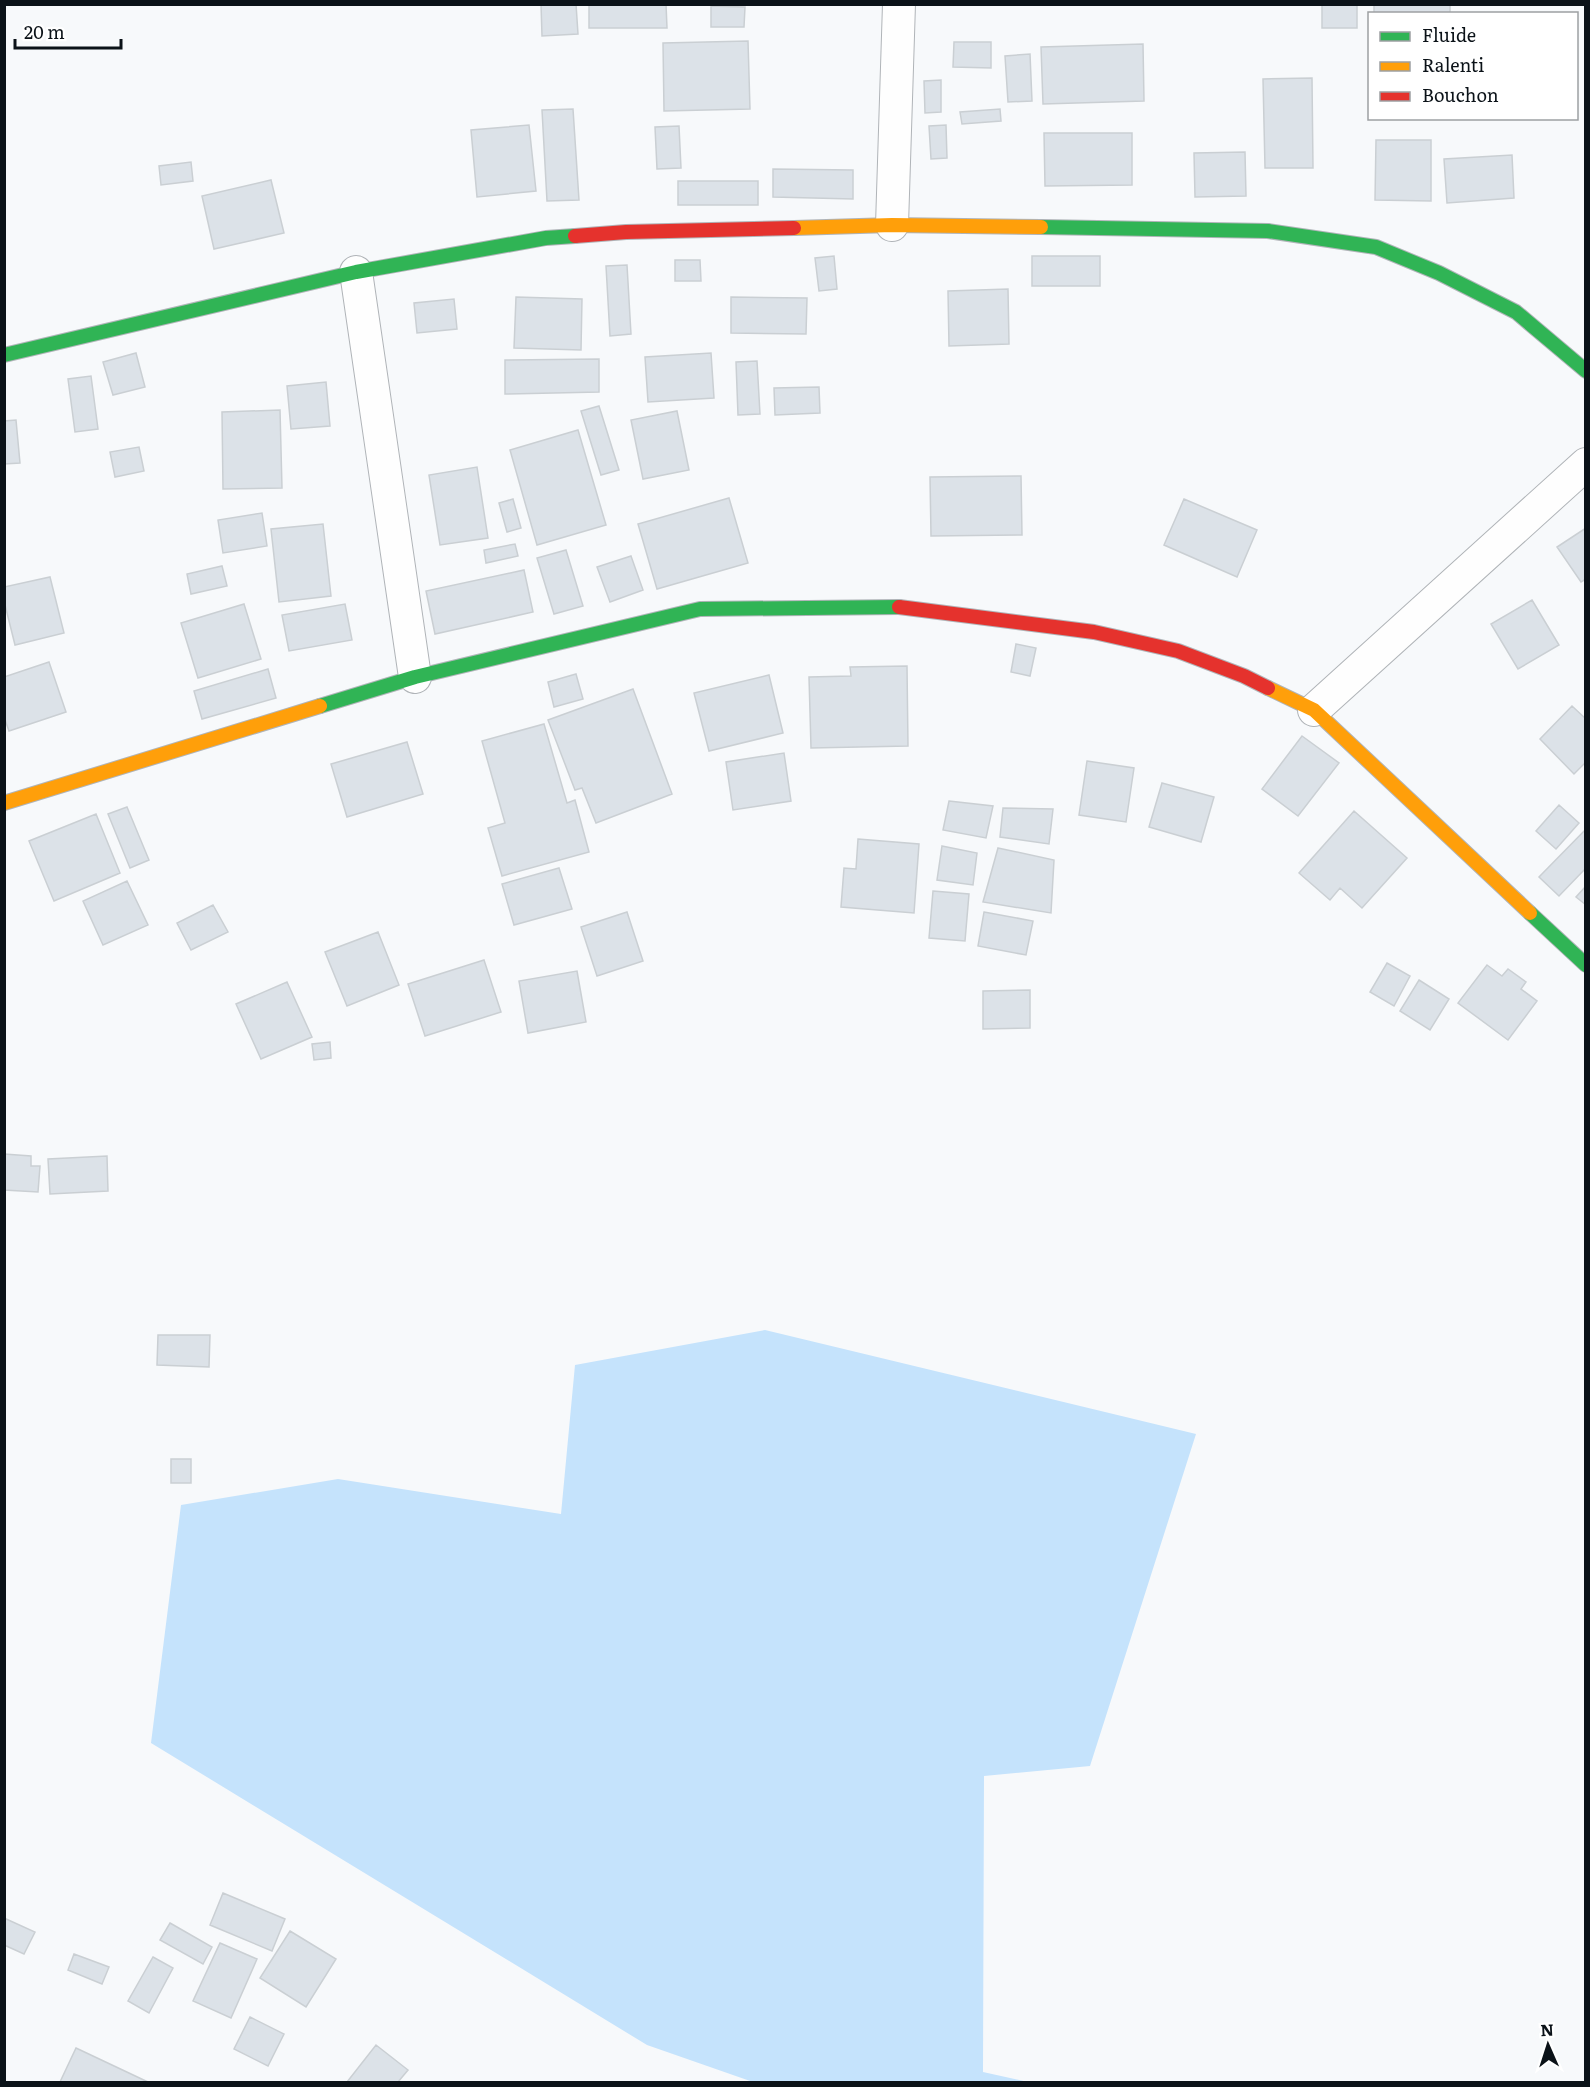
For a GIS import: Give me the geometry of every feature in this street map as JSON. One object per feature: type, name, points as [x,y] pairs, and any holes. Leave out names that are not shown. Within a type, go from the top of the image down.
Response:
[{"type":"street","points":[[892,225],[898,4]]},
{"type":"street","points":[[4,355],[356,272],[546,238],[626,232],[892,225],[1268,231],[1376,247],[1439,273],[1516,312],[1586,371]]},
{"type":"street","points":[[356,272],[415,677]]},
{"type":"street","points":[[1314,710],[1586,464]]},
{"type":"street","points":[[4,803],[415,677],[700,609],[902,607],[1094,632],[1178,651],[1244,676],[1314,710],[1586,965]]},
{"type":"water","points":[[765,1330],[1196,1434],[1090,1766],[984,1776],[983,2072],[1028,2082],[753,2082],[647,2045],[151,1743],[181,1505],[338,1479],[561,1514],[575,1365]]},
{"type":"building","points":[[541,4],[576,4],[578,34],[542,36]]},
{"type":"building","points":[[589,4],[666,4],[667,28],[589,28]]},
{"type":"building","points":[[1322,4],[1357,4],[1357,28],[1322,28]]},
{"type":"building","points":[[1374,4],[1450,4],[1450,12],[1374,12]]},
{"type":"building","points":[[711,6],[745,7],[744,27],[711,27]]},
{"type":"building","points":[[748,41],[750,109],[664,111],[663,43]]},
{"type":"building","points":[[954,42],[991,42],[991,68],[953,67]]},
{"type":"building","points":[[1143,44],[1144,101],[1043,104],[1041,47]]},
{"type":"building","points":[[1030,54],[1032,101],[1008,102],[1005,56]]},
{"type":"building","points":[[1312,78],[1313,168],[1265,168],[1263,79]]},
{"type":"building","points":[[941,80],[941,112],[925,113],[924,81]]},
{"type":"building","points":[[573,109],[579,200],[547,201],[542,110]]},
{"type":"building","points":[[1000,109],[1001,121],[962,124],[960,112]]},
{"type":"building","points":[[529,125],[536,191],[477,197],[471,130]]},
{"type":"building","points":[[946,125],[947,158],[931,159],[929,126]]},
{"type":"building","points":[[679,126],[681,168],[657,169],[655,127]]},
{"type":"building","points":[[1044,133],[1132,133],[1132,185],[1045,186]]},
{"type":"building","points":[[1376,140],[1431,140],[1431,201],[1375,200]]},
{"type":"building","points":[[1245,152],[1246,196],[1195,197],[1194,153]]},
{"type":"building","points":[[1512,155],[1514,198],[1447,203],[1444,159]]},
{"type":"building","points":[[191,162],[193,181],[161,185],[159,166]]},
{"type":"building","points":[[773,169],[853,170],[853,199],[773,197]]},
{"type":"building","points":[[271,180],[284,233],[214,249],[202,196]]},
{"type":"building","points":[[678,181],[758,181],[758,205],[678,205]]},
{"type":"building","points":[[834,256],[837,289],[819,291],[815,258]]},
{"type":"building","points":[[1032,256],[1100,256],[1100,286],[1032,286]]},
{"type":"building","points":[[675,260],[700,260],[701,281],[675,281]]},
{"type":"building","points":[[627,265],[631,334],[610,336],[606,266]]},
{"type":"building","points":[[1008,289],[1009,344],[949,346],[948,291]]},
{"type":"building","points":[[516,297],[582,299],[581,350],[514,348]]},
{"type":"building","points":[[731,297],[807,298],[806,334],[731,333]]},
{"type":"building","points":[[454,299],[457,329],[417,333],[414,303]]},
{"type":"building","points":[[136,353],[145,387],[113,395],[103,362]]},
{"type":"building","points":[[711,353],[714,398],[648,402],[645,357]]},
{"type":"building","points":[[599,359],[599,392],[505,394],[505,360]]},
{"type":"building","points":[[757,361],[760,414],[738,415],[736,362]]},
{"type":"building","points":[[91,376],[98,429],[75,432],[68,379]]},
{"type":"building","points":[[326,382],[330,426],[291,429],[287,386]]},
{"type":"building","points":[[819,387],[820,413],[775,415],[774,388]]},
{"type":"building","points":[[599,406],[619,470],[601,475],[581,411]]},
{"type":"building","points":[[280,410],[282,488],[223,489],[222,412]]},
{"type":"building","points":[[677,411],[689,470],[643,479],[631,420]]},
{"type":"building","points":[[16,420],[20,463],[4,464],[4,421]]},
{"type":"building","points":[[578,430],[606,525],[537,545],[510,450]]},
{"type":"building","points":[[139,447],[144,471],[115,477],[110,452]]},
{"type":"building","points":[[477,467],[488,538],[440,545],[429,475]]},
{"type":"building","points":[[1021,476],[1022,535],[931,536],[930,477]]},
{"type":"building","points":[[729,498],[748,563],[657,589],[638,524]]},
{"type":"building","points":[[513,499],[521,528],[507,532],[499,503]]},
{"type":"building","points":[[1184,499],[1257,530],[1237,577],[1164,545]]},
{"type":"building","points":[[262,513],[267,546],[223,553],[218,520]]},
{"type":"building","points":[[323,524],[331,596],[279,602],[271,529]]},
{"type":"building","points":[[1586,528],[1586,579],[1581,582],[1557,547]]},
{"type":"building","points":[[515,544],[518,556],[486,563],[484,550]]},
{"type":"building","points":[[566,550],[583,606],[554,614],[537,558]]},
{"type":"building","points":[[631,556],[643,590],[610,602],[597,567]]},
{"type":"building","points":[[222,566],[227,586],[191,594],[187,574]]},
{"type":"building","points":[[524,570],[533,612],[435,634],[426,591]]},
{"type":"building","points":[[50,577],[64,633],[15,645],[4,601],[4,587]]},
{"type":"building","points":[[1532,600],[1559,645],[1518,669],[1491,624]]},
{"type":"building","points":[[244,604],[261,659],[198,678],[181,623]]},
{"type":"building","points":[[345,604],[352,640],[289,651],[282,615]]},
{"type":"building","points":[[1016,644],[1036,648],[1030,676],[1011,672]]},
{"type":"building","points":[[49,662],[66,712],[9,731],[4,717],[4,677]]},
{"type":"building","points":[[907,666],[908,746],[811,748],[809,677],[851,676],[850,667]]},
{"type":"building","points":[[268,669],[276,698],[202,719],[194,691]]},
{"type":"building","points":[[576,674],[583,699],[554,707],[548,682]]},
{"type":"building","points":[[769,675],[783,733],[709,751],[694,693]]},
{"type":"building","points":[[633,689],[672,794],[596,823],[582,788],[575,790],[548,720]]},
{"type":"building","points":[[1572,706],[1586,719],[1586,762],[1574,774],[1540,739]]},
{"type":"building","points":[[544,724],[567,803],[575,800],[589,852],[502,876],[488,828],[505,823],[482,741]]},
{"type":"building","points":[[1302,736],[1339,763],[1298,816],[1262,789]]},
{"type":"building","points":[[407,742],[423,794],[347,817],[331,764]]},
{"type":"building","points":[[784,753],[791,801],[733,810],[726,762]]},
{"type":"building","points":[[1087,761],[1134,768],[1126,822],[1079,815]]},
{"type":"building","points":[[1162,783],[1214,797],[1201,842],[1149,827]]},
{"type":"building","points":[[949,801],[993,806],[986,838],[943,830]]},
{"type":"building","points":[[1559,805],[1579,823],[1556,849],[1536,831]]},
{"type":"building","points":[[127,807],[149,860],[130,868],[108,814]]},
{"type":"building","points":[[1003,808],[1053,809],[1049,844],[1000,837]]},
{"type":"building","points":[[1354,811],[1407,858],[1362,908],[1340,888],[1330,900],[1299,873]]},
{"type":"building","points":[[96,814],[120,873],[54,901],[29,841]]},
{"type":"building","points":[[1586,829],[1586,868],[1559,896],[1539,877]]},
{"type":"building","points":[[858,839],[919,844],[914,913],[841,907],[844,868],[856,869]]},
{"type":"building","points":[[942,846],[977,853],[973,885],[937,880]]},
{"type":"building","points":[[998,848],[1054,860],[1051,913],[983,902]]},
{"type":"building","points":[[559,868],[572,909],[514,925],[502,884]]},
{"type":"building","points":[[127,881],[148,925],[103,945],[83,901]]},
{"type":"building","points":[[1586,886],[1586,905],[1576,897]]},
{"type":"building","points":[[933,891],[969,894],[965,941],[929,938]]},
{"type":"building","points":[[213,905],[228,932],[191,950],[177,923]]},
{"type":"building","points":[[627,912],[643,961],[597,976],[581,927]]},
{"type":"building","points":[[984,912],[1033,921],[1026,955],[978,946]]},
{"type":"building","points":[[378,932],[399,985],[347,1006],[325,952]]},
{"type":"building","points":[[484,960],[501,1012],[425,1036],[408,984]]},
{"type":"building","points":[[1387,963],[1410,976],[1394,1006],[1370,992]]},
{"type":"building","points":[[1487,965],[1502,976],[1508,969],[1526,982],[1521,989],[1537,1001],[1508,1040],[1458,1003]]},
{"type":"building","points":[[577,971],[586,1022],[528,1033],[519,981]]},
{"type":"building","points":[[1419,980],[1449,999],[1430,1030],[1400,1011]]},
{"type":"building","points":[[287,982],[312,1037],[261,1059],[236,1004]]},
{"type":"building","points":[[1030,990],[1030,1028],[983,1029],[983,991]]},
{"type":"building","points":[[330,1042],[331,1058],[314,1060],[312,1044]]},
{"type":"building","points":[[4,1154],[31,1156],[31,1166],[40,1166],[38,1192],[4,1190]]},
{"type":"building","points":[[107,1156],[108,1191],[50,1194],[48,1159]]},
{"type":"building","points":[[158,1335],[210,1335],[209,1367],[157,1365]]},
{"type":"building","points":[[171,1459],[191,1459],[191,1483],[171,1483]]},
{"type":"building","points":[[223,1893],[285,1919],[272,1951],[210,1925]]},
{"type":"building","points":[[4,1918],[35,1932],[24,1954],[4,1945]]},
{"type":"building","points":[[170,1923],[212,1947],[203,1964],[160,1940]]},
{"type":"building","points":[[290,1931],[336,1959],[306,2007],[260,1978]]},
{"type":"building","points":[[220,1943],[257,1959],[231,2018],[193,2001]]},
{"type":"building","points":[[74,1954],[109,1967],[102,1984],[68,1970]]},
{"type":"building","points":[[153,1957],[173,1968],[149,2013],[128,2001]]},
{"type":"building","points":[[250,2017],[284,2034],[268,2066],[234,2049]]},
{"type":"building","points":[[376,2045],[408,2070],[398,2082],[347,2082]]},
{"type":"building","points":[[76,2048],[148,2082],[60,2082]]},
{"type":"traffic: fast","points":[[1041,227],[1268,231],[1376,247],[1439,273],[1516,312],[1586,371]]},
{"type":"traffic: fast","points":[[4,355],[356,272],[546,238],[575,236]]},
{"type":"traffic: fast","points":[[320,706],[415,677],[700,609],[899,607]]},
{"type":"traffic: fast","points":[[1530,913],[1586,965]]},
{"type":"traffic: slow","points":[[794,228],[892,225],[1041,227]]},
{"type":"traffic: slow","points":[[1268,688],[1314,710],[1530,913]]},
{"type":"traffic: slow","points":[[4,803],[320,706]]},
{"type":"traffic: jam","points":[[575,236],[626,232],[794,228]]},
{"type":"traffic: jam","points":[[899,607],[1094,632],[1178,651],[1244,676],[1268,688]]}]
